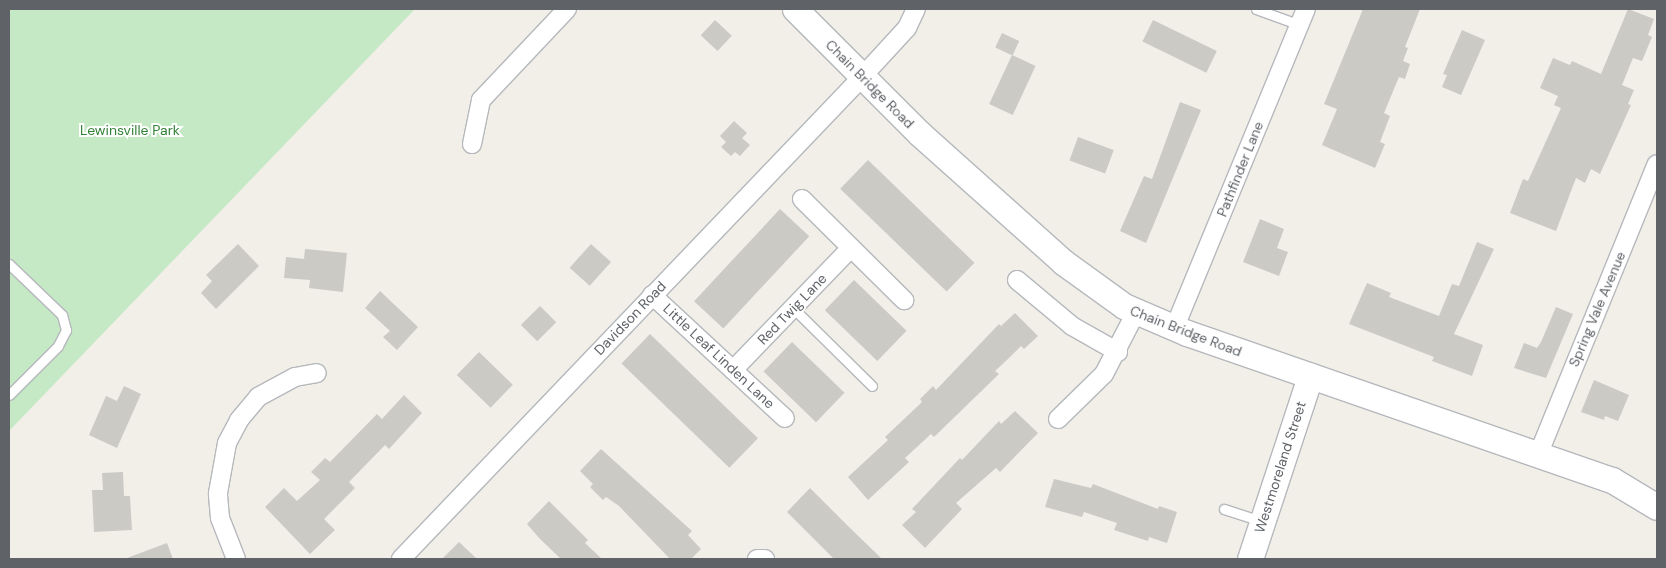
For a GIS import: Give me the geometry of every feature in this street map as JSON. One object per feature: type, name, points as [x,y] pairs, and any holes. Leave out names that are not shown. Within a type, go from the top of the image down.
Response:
[{"type":"main road","name":"Chain Bridge Road","points":[[795,9],[862,78],[1063,262],[1099,290],[1136,312],[1174,329],[1612,480],[1657,507]]},
{"type":"main road","name":"Westmoreland Street","points":[[1250,559],[1310,376]]},
{"type":"main road","name":"Chain Bridge Road","points":[[1612,480],[1657,486]]},
{"type":"street","points":[[472,144],[481,100],[567,9]]},
{"type":"street","name":"Davidson Road","points":[[400,559],[862,78],[907,28],[916,9]]},
{"type":"street","name":"Pathfinder Lane","points":[[1174,329],[1303,17]]},
{"type":"street","name":"Spring Vale Avenue","points":[[1538,454],[1657,164]]},
{"type":"street","points":[[802,199],[904,300]]},
{"type":"street","name":"Red Twig Lane","points":[[733,370],[851,248]]},
{"type":"street","points":[[1017,280],[1072,326],[1118,352]]},
{"type":"street","name":"Little Leaf Linden Lane","points":[[652,295],[785,418]]},
{"type":"street","points":[[1058,419],[1104,374],[1118,352],[1136,312]]},
{"type":"street","points":[[236,559],[220,518],[218,493],[227,443],[239,420],[258,397],[295,377],[317,372]]},
{"type":"street","points":[[758,559],[765,559]]},
{"type":"lane","points":[[1256,9],[1303,17]]},
{"type":"lane","points":[[9,264],[62,315],[66,330],[58,346],[9,395]]},
{"type":"lane","points":[[793,308],[872,386]]},
{"type":"lane","points":[[1224,509],[1262,521]]},
{"type":"green space","name":"Lewinsville Park","points":[[9,9],[415,9],[9,431]]},
{"type":"building","points":[[1363,9],[1420,9],[1405,47],[1408,48],[1403,61],[1410,64],[1405,79],[1399,77],[1384,113],[1390,116],[1380,142],[1385,144],[1375,168],[1322,145],[1337,109],[1324,104]]},
{"type":"building","points":[[1628,9],[1654,19],[1648,35],[1652,37],[1642,61],[1633,58],[1622,85],[1634,90],[1628,104],[1631,105],[1600,174],[1591,169],[1585,183],[1576,178],[1556,231],[1510,213],[1523,179],[1528,181],[1561,108],[1554,105],[1558,96],[1540,88],[1553,58],[1570,65],[1572,61],[1601,74]]},
{"type":"building","points":[[715,20],[732,36],[717,51],[701,35]]},
{"type":"building","points":[[1153,20],[1217,51],[1206,73],[1142,42]]},
{"type":"building","points":[[1462,30],[1485,40],[1461,95],[1442,87],[1447,75],[1443,74]]},
{"type":"building","points":[[1002,33],[1019,41],[1012,56],[995,48]]},
{"type":"building","points":[[1012,55],[1036,66],[1013,115],[989,104]]},
{"type":"building","points":[[1180,102],[1201,110],[1146,243],[1120,231],[1144,176],[1152,179]]},
{"type":"building","points":[[734,121],[747,133],[742,138],[750,145],[740,156],[735,152],[731,156],[721,147],[726,142],[720,136]]},
{"type":"building","points":[[1078,137],[1114,150],[1105,173],[1069,160]]},
{"type":"building","points":[[868,160],[974,263],[947,292],[840,189]]},
{"type":"building","points":[[780,209],[809,236],[723,328],[694,301]]},
{"type":"building","points":[[1260,219],[1284,229],[1277,248],[1288,252],[1279,276],[1243,262]]},
{"type":"building","points":[[1477,242],[1494,249],[1454,334],[1483,345],[1472,376],[1432,361],[1434,357],[1349,324],[1367,283],[1391,293],[1389,297],[1439,316],[1452,284],[1459,286]]},
{"type":"building","points":[[238,244],[259,266],[216,309],[201,293],[212,281],[206,275]]},
{"type":"building","points":[[591,244],[611,262],[590,286],[570,268]]},
{"type":"building","points":[[305,249],[347,253],[343,292],[309,288],[310,280],[284,278],[286,257],[304,259]]},
{"type":"building","points":[[854,280],[907,331],[877,361],[825,310]]},
{"type":"building","points":[[380,291],[418,327],[397,350],[383,337],[390,331],[365,308]]},
{"type":"building","points":[[540,306],[556,322],[537,341],[521,325]]},
{"type":"building","points":[[1556,307],[1573,314],[1546,378],[1514,368],[1524,343],[1537,348]]},
{"type":"building","points":[[1015,313],[1038,336],[1024,349],[1021,346],[995,371],[999,374],[934,437],[931,434],[905,458],[909,462],[868,500],[848,477],[888,440],[885,437],[922,402],[920,399],[933,386],[936,390],[999,324],[1001,326]]},
{"type":"building","points":[[650,334],[758,438],[729,468],[622,363]]},
{"type":"building","points":[[792,342],[845,393],[816,422],[764,371]]},
{"type":"building","points":[[479,352],[513,385],[491,408],[457,375]]},
{"type":"building","points":[[1594,380],[1629,395],[1618,421],[1605,416],[1604,420],[1581,412]]},
{"type":"building","points":[[124,386],[141,394],[117,448],[89,435],[106,396],[117,401]]},
{"type":"building","points":[[404,395],[422,413],[389,449],[385,445],[349,482],[355,488],[324,519],[335,530],[310,554],[265,507],[284,488],[297,501],[320,480],[311,472],[325,458],[330,462],[377,414],[382,419]]},
{"type":"building","points":[[1015,411],[1038,433],[1000,472],[996,468],[956,503],[962,509],[925,548],[902,525],[916,512],[912,509],[960,458],[962,460],[999,421],[1001,424]]},
{"type":"building","points":[[601,449],[692,531],[688,535],[701,549],[691,559],[670,559],[619,506],[606,497],[603,500],[590,487],[593,484],[580,471]]},
{"type":"building","points":[[123,472],[124,496],[130,496],[132,530],[94,532],[92,490],[103,490],[102,473]]},
{"type":"building","points":[[1054,479],[1091,488],[1093,484],[1158,509],[1159,506],[1177,512],[1167,543],[1149,537],[1148,541],[1114,530],[1117,523],[1084,512],[1082,517],[1045,507]]},
{"type":"building","points":[[810,488],[882,559],[834,559],[787,512]]},
{"type":"building","points":[[549,501],[588,540],[585,543],[602,559],[561,559],[540,539],[527,524]]},
{"type":"building","points":[[459,542],[477,559],[442,559]]},
{"type":"building","points":[[167,543],[173,559],[127,559],[127,558]]}]
